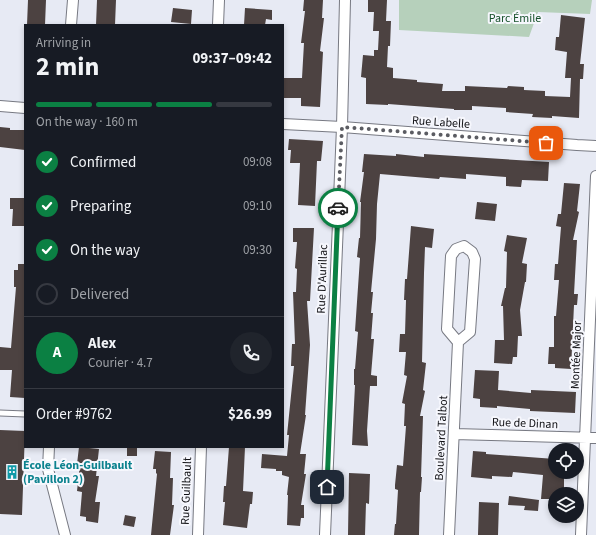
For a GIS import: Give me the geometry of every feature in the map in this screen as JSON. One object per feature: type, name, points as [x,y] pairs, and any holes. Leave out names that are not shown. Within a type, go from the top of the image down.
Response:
[{"type":"street","points":[[71,24],[73,0]]},
{"type":"street","points":[[218,24],[219,0]]},
{"type":"street","name":"Rue D'Aurillac","points":[[325,535],[342,127],[345,0]]},
{"type":"street","points":[[0,106],[24,108]]},
{"type":"street","name":"Rue Labelle","points":[[284,124],[596,146]]},
{"type":"street","name":"Montée Major","points":[[581,535],[591,438],[596,176]]},
{"type":"street","points":[[464,246],[472,252],[475,259],[470,332],[458,342],[447,328],[451,256],[456,249],[464,246]]},
{"type":"street","name":"Boulevard Talbot","points":[[449,535],[458,342]]},
{"type":"street","name":"Rue de Dinan","points":[[454,434],[591,438]]},
{"type":"street","points":[[49,448],[48,469],[65,535]]},
{"type":"street","name":"Rue Guilbault","points":[[198,535],[201,448]]},
{"type":"lane","points":[[0,413],[24,414]]},
{"type":"green space","name":"Parc Émile","points":[[399,0],[592,0],[590,14],[538,12],[529,37],[399,30]]},
{"type":"building","points":[[28,0],[46,0],[45,24],[27,24]]},
{"type":"building","points":[[97,0],[116,0],[115,24],[96,24]]},
{"type":"building","points":[[304,0],[323,0],[322,18],[324,18],[320,51],[323,52],[320,107],[301,106],[301,98],[284,98],[284,78],[302,78],[304,43],[301,43],[305,11],[303,11]]},
{"type":"building","points":[[368,0],[387,0],[386,21],[391,21],[387,67],[393,68],[393,78],[443,84],[442,91],[465,91],[465,86],[507,88],[508,86],[524,87],[524,90],[545,91],[545,96],[570,97],[571,78],[565,78],[567,52],[555,50],[556,37],[559,37],[561,15],[585,18],[580,64],[584,64],[583,79],[580,79],[579,118],[552,116],[552,118],[532,117],[533,114],[506,112],[506,108],[472,106],[472,110],[454,110],[388,104],[366,104],[366,78],[361,77],[363,55],[374,56],[374,50],[378,50],[379,31],[373,31],[374,12],[368,12]]},
{"type":"building","points":[[173,8],[192,10],[191,24],[171,22]]},
{"type":"building","points":[[245,8],[272,10],[272,20],[266,19],[265,24],[244,24]]},
{"type":"building","points":[[0,127],[10,128],[10,130],[24,130],[24,150],[0,147]]},
{"type":"building","points":[[289,139],[323,141],[321,161],[317,161],[315,206],[298,205],[300,163],[290,163],[291,150],[288,150]]},
{"type":"building","points":[[364,154],[396,156],[396,154],[424,157],[424,154],[549,162],[548,181],[522,180],[521,187],[506,186],[506,177],[466,174],[466,179],[440,177],[439,179],[380,174],[371,292],[373,292],[371,313],[373,313],[371,339],[374,339],[371,375],[377,376],[377,386],[370,386],[367,431],[368,446],[352,445],[355,385],[354,369],[358,332],[355,331],[360,258],[357,257],[360,238],[360,202],[364,172],[362,172]]},
{"type":"building","points":[[564,183],[580,184],[577,211],[579,212],[573,240],[577,240],[574,294],[578,294],[577,305],[574,305],[571,369],[555,368],[555,364],[548,364],[549,347],[554,347],[554,316],[556,316],[559,280],[554,280],[555,264],[558,264],[561,227],[556,226],[558,214],[561,214]]},
{"type":"building","points":[[10,198],[24,198],[24,226],[12,226],[13,209],[10,209]]},
{"type":"building","points":[[477,202],[497,204],[495,221],[475,219]]},
{"type":"building","points":[[411,226],[434,229],[432,248],[425,247],[422,362],[426,363],[423,390],[425,391],[420,416],[423,416],[419,535],[394,535],[398,490],[395,489],[397,465],[403,466],[406,426],[404,426],[405,404],[402,403],[407,376],[404,375],[406,352],[399,352],[400,334],[405,334],[405,279],[407,279]]},
{"type":"building","points":[[293,228],[314,228],[310,301],[307,301],[310,345],[306,415],[300,454],[306,454],[304,474],[306,474],[301,505],[304,505],[304,518],[301,518],[300,526],[287,525],[287,495],[289,477],[282,475],[282,471],[276,471],[276,469],[261,468],[262,454],[287,456],[289,435],[287,435],[294,366],[291,366],[292,344],[295,344],[293,292],[296,292],[297,269],[295,268],[297,242],[293,242]]},
{"type":"building","points":[[507,235],[527,238],[522,263],[527,264],[526,282],[520,310],[522,336],[518,336],[517,357],[513,357],[512,364],[494,363],[495,340],[504,340],[503,306],[501,306],[506,288],[507,252],[504,251]]},
{"type":"building","points":[[18,264],[24,264],[24,398],[10,397],[12,370],[0,370],[0,347],[11,348],[16,287],[14,287],[14,270],[18,270]]},
{"type":"building","points":[[475,370],[499,371],[498,390],[531,393],[531,390],[576,392],[575,413],[530,411],[530,409],[497,406],[497,408],[480,407],[480,399],[473,398]]},
{"type":"building","name":"École Léon-Guilbault (Pavillon 2)","points":[[0,430],[24,431],[22,515],[0,514]]},
{"type":"building","points":[[79,448],[99,449],[96,476],[99,476],[95,502],[100,502],[98,523],[86,521],[86,517],[80,516],[82,492],[77,491],[80,464],[77,464]]},
{"type":"building","points":[[127,448],[137,448],[137,456],[127,456]]},
{"type":"building","points":[[229,448],[245,448],[243,491],[253,492],[247,528],[223,525],[225,502],[223,502],[224,486],[226,486]]},
{"type":"building","points":[[155,451],[171,452],[170,478],[173,478],[172,505],[174,505],[170,535],[151,535],[157,474],[156,469],[153,469]]},
{"type":"building","points":[[473,451],[486,452],[486,454],[548,458],[548,479],[564,479],[564,487],[548,487],[548,499],[541,499],[543,475],[513,472],[512,477],[492,476],[492,479],[471,477]]},
{"type":"building","points":[[349,473],[370,474],[369,504],[366,503],[365,535],[348,535]]},
{"type":"building","points":[[509,496],[539,500],[538,511],[524,510],[525,506],[508,505]]},
{"type":"building","points":[[479,502],[499,503],[498,535],[478,535]]},
{"type":"building","points":[[125,515],[136,517],[134,527],[123,525]]},
{"type":"way so far","points":[[338,208],[342,127],[546,143]]},
{"type":"place","name":"École Léon-Guilbault (Pavillon 2)","points":[[12,472]]},
{"type":"route","points":[[327,487],[338,208]]}]
